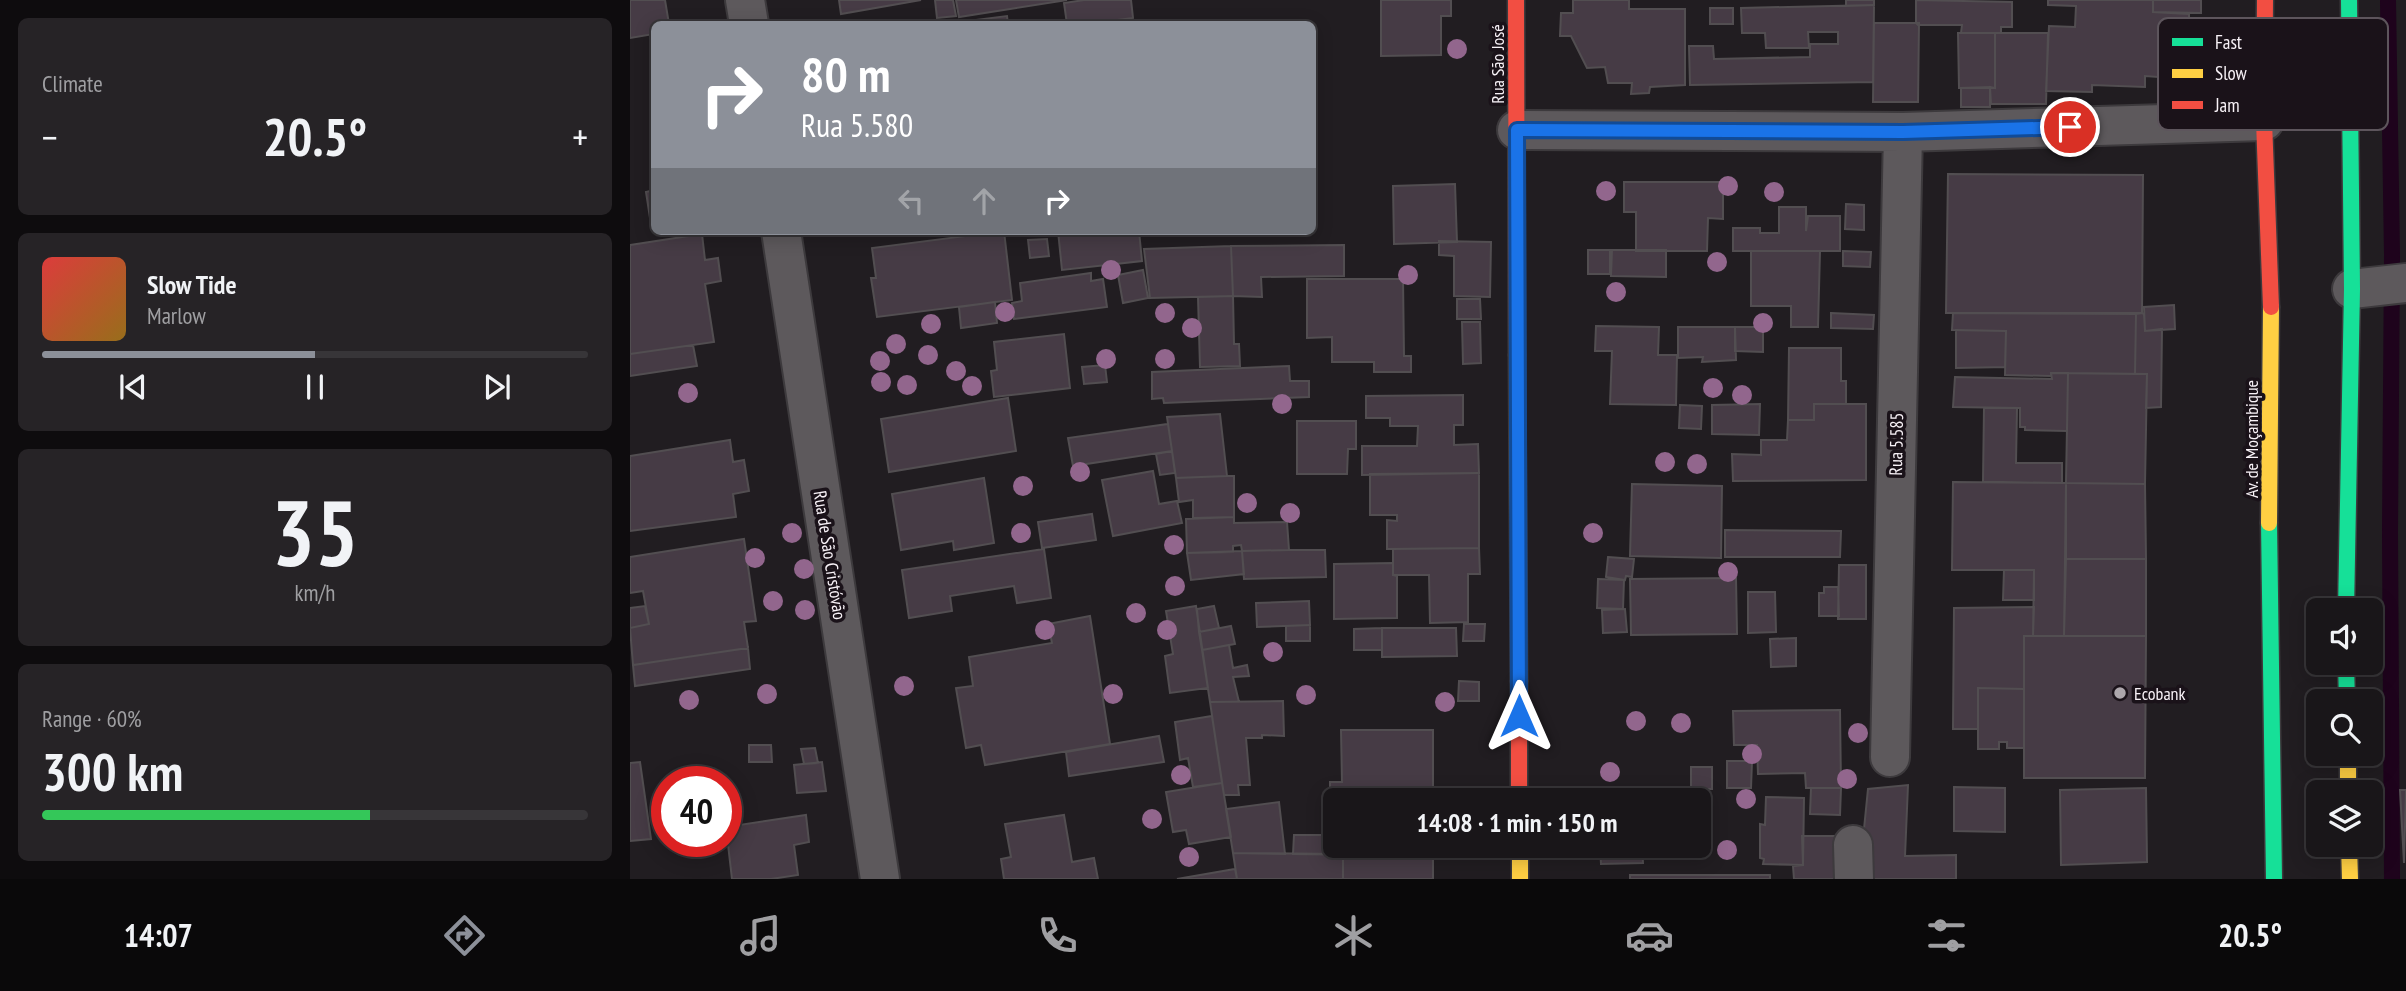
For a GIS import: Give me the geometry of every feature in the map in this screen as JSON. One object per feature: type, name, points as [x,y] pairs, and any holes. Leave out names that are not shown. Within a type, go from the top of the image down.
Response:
[{"type":"main road","name":"Rua São José","points":[[1516,0],[1519,788]]},
{"type":"main road","name":"Av. de Moçambique","points":[[2265,0],[2265,18]]},
{"type":"main road","points":[[2349,0],[2349,18]]},
{"type":"main road","name":"Av. de Moçambique","points":[[2264,130],[2271,292],[2269,563],[2274,879]]},
{"type":"main road","points":[[2346,598],[2352,289],[2350,130]]},
{"type":"main road","points":[[2349,857],[2350,879]]},
{"type":"main road","points":[[1520,858],[1520,879]]},
{"type":"street","points":[[745,0],[748,21]]},
{"type":"street","points":[[1517,130],[1903,132],[2158,124]]},
{"type":"street","name":"Rua 5.585","points":[[1890,757],[1903,132]]},
{"type":"street","name":"Rua de São Cristóvão","points":[[781,235],[880,879]]},
{"type":"street","points":[[2352,289],[2406,283]]},
{"type":"building","points":[[630,0],[665,0],[668,21],[651,21],[651,34],[630,38]]},
{"type":"building","points":[[839,0],[921,0],[841,14]]},
{"type":"building","points":[[935,0],[953,0],[956,16],[937,18]]},
{"type":"building","points":[[956,0],[1067,0],[959,17]]},
{"type":"building","points":[[1084,0],[1131,0],[1133,18],[1067,21],[1064,3]]},
{"type":"building","points":[[1381,0],[1451,0],[1451,16],[1441,16],[1441,55],[1381,56]]},
{"type":"building","points":[[1573,0],[1629,0],[1629,9],[1685,9],[1685,85],[1650,87],[1649,93],[1631,94],[1632,83],[1608,83],[1605,67],[1587,68],[1571,36],[1560,36],[1561,13],[1573,13]]},
{"type":"building","points":[[1846,0],[1874,0],[1874,5],[1846,6]]},
{"type":"building","points":[[1916,0],[2012,2],[2012,27],[2001,27],[2001,33],[1961,33],[1962,25],[1918,25]]},
{"type":"building","points":[[2048,0],[2153,0],[2153,12],[2189,14],[2189,18],[2158,18],[2158,77],[2145,76],[2145,87],[2092,85],[2092,92],[2046,91],[2049,26],[2075,27],[2076,6],[2048,5]]},
{"type":"building","points":[[2153,0],[2201,0],[2201,13],[2153,12]]},
{"type":"building","points":[[1874,5],[1873,82],[1690,85],[1689,46],[1713,46],[1714,59],[1810,57],[1810,44],[1838,44],[1838,32],[1808,32],[1809,48],[1766,48],[1765,33],[1742,33],[1741,8]]},
{"type":"building","points":[[1710,8],[1733,8],[1733,24],[1710,24]]},
{"type":"building","points":[[1007,16],[1008,21],[968,21]]},
{"type":"building","points":[[1874,23],[1919,23],[1918,102],[1873,102]]},
{"type":"building","points":[[1958,33],[1995,33],[1995,88],[1959,88]]},
{"type":"building","points":[[1995,33],[2048,33],[2046,104],[1991,104],[1990,87],[1995,88]]},
{"type":"building","points":[[1990,87],[1990,107],[1961,107],[1961,88]]},
{"type":"building","points":[[1948,174],[2143,175],[2142,313],[1946,313]]},
{"type":"building","points":[[1624,182],[1723,182],[1723,219],[1708,218],[1707,251],[1636,251],[1636,212],[1624,212]]},
{"type":"building","points":[[1455,184],[1457,242],[1394,244],[1393,186]]},
{"type":"building","points":[[651,191],[650,218],[646,192]]},
{"type":"building","points":[[1846,204],[1864,205],[1864,230],[1845,229]]},
{"type":"building","points":[[1779,207],[1806,207],[1806,231],[1808,216],[1840,216],[1840,251],[1733,251],[1733,228],[1760,228],[1760,233],[1779,233]]},
{"type":"building","points":[[702,235],[705,260],[718,258],[721,281],[705,284],[714,342],[630,354],[630,245]]},
{"type":"building","points":[[973,235],[1004,235],[1012,300],[877,317],[871,278],[876,278],[872,248]]},
{"type":"building","points":[[1058,235],[1139,235],[1142,261],[1062,270]]},
{"type":"building","points":[[1047,239],[1049,256],[1030,258],[1028,240]]},
{"type":"building","points":[[1439,241],[1491,242],[1490,297],[1454,296],[1454,256],[1439,255]]},
{"type":"building","points":[[1344,245],[1344,276],[1261,277],[1262,297],[1233,296],[1231,246]]},
{"type":"building","points":[[1231,246],[1233,296],[1150,298],[1144,249]]},
{"type":"building","points":[[1588,250],[1610,250],[1610,274],[1588,274]]},
{"type":"building","points":[[1612,250],[1666,250],[1666,277],[1611,276]]},
{"type":"building","points":[[1751,251],[1820,251],[1818,327],[1791,327],[1791,306],[1751,306]]},
{"type":"building","points":[[1843,251],[1871,252],[1870,267],[1843,266]]},
{"type":"building","points":[[1143,270],[1148,298],[1123,303],[1118,275]]},
{"type":"building","points":[[1091,273],[1091,281],[1103,279],[1107,307],[1014,319],[1012,303],[1022,301],[1020,283]]},
{"type":"building","points":[[1307,279],[1403,279],[1404,356],[1411,356],[1411,372],[1374,372],[1374,362],[1332,362],[1332,337],[1307,338]]},
{"type":"building","points":[[1233,296],[1234,344],[1239,344],[1240,366],[1200,367],[1198,297]]},
{"type":"building","points":[[1457,299],[1480,299],[1481,319],[1457,319]]},
{"type":"building","points":[[995,302],[997,323],[961,328],[959,307]]},
{"type":"building","points":[[2174,305],[2175,329],[2145,331],[2144,307]]},
{"type":"building","points":[[1831,313],[1874,315],[1873,329],[1831,328]]},
{"type":"building","points":[[1953,313],[2136,314],[2135,374],[2005,375],[2006,331],[1952,330]]},
{"type":"building","points":[[2142,313],[2145,331],[2162,329],[2161,407],[2146,408],[2147,374],[2135,374],[2136,314]]},
{"type":"building","points":[[1462,322],[1480,322],[1481,363],[1463,364]]},
{"type":"building","points":[[1596,326],[1659,327],[1658,355],[1677,355],[1676,405],[1610,404],[1612,351],[1595,351]]},
{"type":"building","points":[[1678,327],[1735,327],[1736,360],[1702,362],[1703,357],[1678,358]]},
{"type":"building","points":[[1735,327],[1763,327],[1763,352],[1735,351]]},
{"type":"building","points":[[1956,330],[2006,331],[2005,367],[1956,368]]},
{"type":"building","points":[[1064,334],[1070,388],[994,397],[991,371],[997,370],[994,342]]},
{"type":"building","points":[[693,345],[697,366],[630,376],[630,354]]},
{"type":"building","points":[[1789,348],[1841,348],[1841,381],[1846,381],[1846,404],[1814,404],[1814,420],[1788,420]]},
{"type":"building","points":[[1105,365],[1107,382],[1084,384],[1082,367]]},
{"type":"building","points":[[1289,366],[1290,381],[1309,381],[1309,397],[1164,403],[1163,398],[1152,399],[1152,372]]},
{"type":"building","points":[[2051,373],[2068,373],[2067,431],[2025,430],[2025,427],[2020,427],[2020,408],[1953,407],[1955,377],[2052,379]]},
{"type":"building","points":[[2068,373],[2147,374],[2145,484],[2066,483]]},
{"type":"building","points":[[1463,395],[1463,425],[1454,425],[1454,445],[1478,444],[1479,473],[1362,475],[1362,446],[1417,446],[1418,426],[1390,426],[1390,418],[1366,418],[1366,396]]},
{"type":"building","points":[[1008,398],[1016,451],[889,472],[881,419]]},
{"type":"building","points":[[1760,404],[1759,435],[1712,434],[1712,405]]},
{"type":"building","points":[[1814,404],[1866,404],[1866,480],[1733,481],[1732,454],[1761,455],[1761,440],[1787,440],[1788,420],[1814,420]]},
{"type":"building","points":[[1680,405],[1702,406],[1701,429],[1679,428]]},
{"type":"building","points":[[1984,408],[2017,408],[2016,463],[2062,463],[2062,483],[1983,482]]},
{"type":"building","points":[[1220,414],[1227,476],[1176,478],[1167,417]]},
{"type":"building","points":[[1297,421],[1356,421],[1356,449],[1348,449],[1347,474],[1297,474]]},
{"type":"building","points":[[1168,424],[1172,451],[1073,466],[1068,438]]},
{"type":"building","points":[[730,440],[733,462],[744,460],[749,491],[733,494],[736,517],[630,531],[630,456]]},
{"type":"building","points":[[1172,451],[1175,473],[1160,475],[1156,454]]},
{"type":"building","points":[[1153,471],[1159,504],[1177,501],[1182,523],[1113,536],[1102,480]]},
{"type":"building","points":[[1479,473],[1479,548],[1387,549],[1387,520],[1397,521],[1397,515],[1370,515],[1370,474]]},
{"type":"building","points":[[1234,476],[1234,517],[1193,518],[1193,500],[1179,502],[1176,478]]},
{"type":"building","points":[[984,478],[994,543],[954,550],[953,541],[901,550],[892,494]]},
{"type":"building","points":[[1953,482],[2066,483],[2064,636],[2033,636],[2034,570],[1952,570]]},
{"type":"building","points":[[2066,483],[2145,484],[2146,559],[2066,559]]},
{"type":"building","points":[[1632,484],[1722,486],[1721,558],[1630,556]]},
{"type":"building","points":[[1092,514],[1096,540],[1042,548],[1038,522]]},
{"type":"building","points":[[1234,517],[1234,523],[1287,522],[1289,550],[1242,551],[1241,545],[1233,546],[1233,552],[1187,553],[1186,519]]},
{"type":"building","points":[[1725,530],[1841,531],[1840,557],[1725,557]]},
{"type":"building","points":[[744,539],[756,621],[744,622],[748,648],[633,665],[630,628],[649,624],[643,591],[630,593],[630,557]]},
{"type":"building","points":[[1479,548],[1480,574],[1468,574],[1468,622],[1430,623],[1429,575],[1393,575],[1393,549]]},
{"type":"building","points":[[1044,549],[1051,598],[1017,603],[1014,586],[950,596],[952,611],[909,618],[902,570]]},
{"type":"building","points":[[1325,550],[1326,577],[1244,579],[1242,551]]},
{"type":"building","points":[[1242,551],[1244,574],[1191,580],[1187,553]]},
{"type":"building","points":[[1608,557],[1634,559],[1632,577],[1626,576],[1625,580],[1606,577]]},
{"type":"building","points":[[2066,559],[2146,559],[2146,636],[2064,636]]},
{"type":"building","points":[[1393,563],[1393,575],[1397,576],[1397,618],[1334,619],[1334,564]]},
{"type":"building","points":[[1839,565],[1866,565],[1866,619],[1838,619]]},
{"type":"building","points":[[2004,570],[2034,570],[2034,600],[2003,600]]},
{"type":"building","points":[[1736,578],[1737,634],[1631,635],[1630,579]]},
{"type":"building","points":[[1598,579],[1624,580],[1623,609],[1597,608]]},
{"type":"building","points":[[1824,587],[1838,587],[1839,616],[1819,616],[1819,593],[1824,593]]},
{"type":"building","points":[[1748,592],[1775,592],[1776,632],[1748,633]]},
{"type":"building","points":[[1309,601],[1310,625],[1257,627],[1256,603]]},
{"type":"building","points":[[645,606],[649,624],[630,628],[630,608]]},
{"type":"building","points":[[1196,606],[1208,688],[1170,693],[1165,656],[1173,654],[1166,611]]},
{"type":"building","points":[[1214,606],[1219,628],[1199,632],[1197,609]]},
{"type":"building","points":[[2034,607],[2033,636],[2024,636],[2024,689],[1978,688],[1978,729],[1953,729],[1954,608]]},
{"type":"building","points":[[1625,609],[1627,632],[1603,633],[1602,610]]},
{"type":"building","points":[[1090,616],[1110,744],[985,765],[981,745],[966,748],[956,688],[973,686],[969,657],[1052,643],[1048,624]]},
{"type":"building","points":[[1464,624],[1485,624],[1484,641],[1463,641]]},
{"type":"building","points":[[1310,625],[1310,641],[1286,641],[1286,626]]},
{"type":"building","points":[[1231,626],[1235,644],[1202,650],[1199,632]]},
{"type":"building","points":[[1382,628],[1456,628],[1457,656],[1382,657]]},
{"type":"building","points":[[1382,628],[1382,650],[1354,650],[1354,629]]},
{"type":"building","points":[[2024,636],[2146,636],[2145,778],[2024,778]]},
{"type":"building","points":[[1796,638],[1796,666],[1771,667],[1770,639]]},
{"type":"building","points":[[1229,645],[1233,668],[1247,665],[1249,676],[1233,677],[1239,702],[1210,702],[1202,650]]},
{"type":"building","points":[[748,648],[750,669],[635,686],[633,665]]},
{"type":"building","points":[[1459,681],[1479,682],[1479,701],[1458,701]]},
{"type":"building","points":[[1978,688],[2024,689],[2024,748],[2007,748],[2007,742],[1999,742],[1999,749],[1978,749]]},
{"type":"building","points":[[1283,701],[1284,736],[1262,735],[1262,738],[1246,738],[1250,785],[1238,785],[1239,795],[1224,795],[1210,702]]},
{"type":"building","points":[[1840,710],[1841,788],[1806,788],[1805,773],[1758,774],[1757,745],[1734,745],[1733,711]]},
{"type":"building","points":[[1212,716],[1222,783],[1193,787],[1188,758],[1180,760],[1175,722]]},
{"type":"building","points":[[1341,730],[1433,730],[1433,788],[1330,788],[1330,782],[1342,782]]},
{"type":"building","points":[[1159,736],[1164,762],[1069,776],[1066,752]]},
{"type":"building","points":[[749,745],[771,745],[772,762],[749,762]]},
{"type":"building","points":[[815,748],[818,763],[804,764],[801,749]]},
{"type":"building","points":[[1727,761],[1752,761],[1751,788],[1727,788]]},
{"type":"building","points":[[640,762],[651,839],[630,841],[630,763]]},
{"type":"building","points":[[822,762],[826,791],[797,793],[794,765]]},
{"type":"building","points":[[1691,767],[1712,767],[1712,789],[1691,788]]},
{"type":"building","points":[[1222,783],[1231,837],[1189,844],[1186,830],[1173,832],[1166,792]]},
{"type":"building","points":[[1908,785],[1905,856],[1956,855],[1956,879],[1859,879],[1868,789]]},
{"type":"building","points":[[1954,787],[2005,788],[2005,832],[1954,831]]},
{"type":"building","points":[[1811,788],[1841,788],[1840,815],[1810,814]]},
{"type":"building","points":[[2146,788],[2147,862],[2061,865],[2060,790]]},
{"type":"building","points":[[2400,790],[2406,790],[2404,863]]},
{"type":"building","points":[[1766,797],[1804,798],[1803,865],[1763,864],[1764,859],[1760,858],[1760,824],[1765,825]]},
{"type":"building","points":[[1279,802],[1285,854],[1233,853],[1226,809]]},
{"type":"building","points":[[806,815],[809,842],[794,845],[798,875],[771,879],[732,879],[729,857],[742,857],[742,825]]},
{"type":"building","points":[[1064,815],[1072,862],[1094,858],[1098,879],[1004,879],[1001,859],[1011,857],[1005,824]]},
{"type":"building","points":[[1294,835],[1323,835],[1323,854],[1293,854]]},
{"type":"building","points":[[1802,836],[1839,836],[1840,879],[1794,879],[1793,866],[1803,865]]},
{"type":"building","points":[[1233,853],[1323,854],[1323,858],[1343,858],[1343,879],[1237,879]]},
{"type":"building","points":[[1343,858],[1433,858],[1433,879],[1343,879]]},
{"type":"building","points":[[1601,858],[1643,858],[1643,863],[1601,864]]},
{"type":"building","points":[[1235,869],[1237,879],[1177,879]]},
{"type":"building","points":[[1630,875],[1770,875],[1770,879],[1630,879]]},
{"type":"waterway","points":[[2388,0],[2392,255],[2392,879]]},
{"type":"traffic: fast","points":[[2349,0],[2349,18]]},
{"type":"traffic: fast","points":[[2346,598],[2352,289],[2350,130]]},
{"type":"traffic: fast","points":[[2269,523],[2274,879]]},
{"type":"traffic: fast","points":[[2346,675],[2347,689]]},
{"type":"traffic: slow","points":[[2269,523],[2271,307]]},
{"type":"traffic: slow","points":[[1517,355],[1519,681]]},
{"type":"traffic: slow","points":[[2348,766],[2348,780]]},
{"type":"traffic: slow","points":[[2349,857],[2350,879]]},
{"type":"traffic: slow","points":[[1520,858],[1520,879]]},
{"type":"traffic: jam","points":[[1516,0],[1517,355]]},
{"type":"traffic: jam","points":[[2265,0],[2265,18]]},
{"type":"traffic: jam","points":[[2264,130],[2271,307]]},
{"type":"traffic: jam","points":[[1519,681],[1519,788]]},
{"type":"place","name":"Ecobank","points":[[2120,693]]},
{"type":"route","points":[[1519,716],[1517,130],[1903,132],[2070,127]]}]
